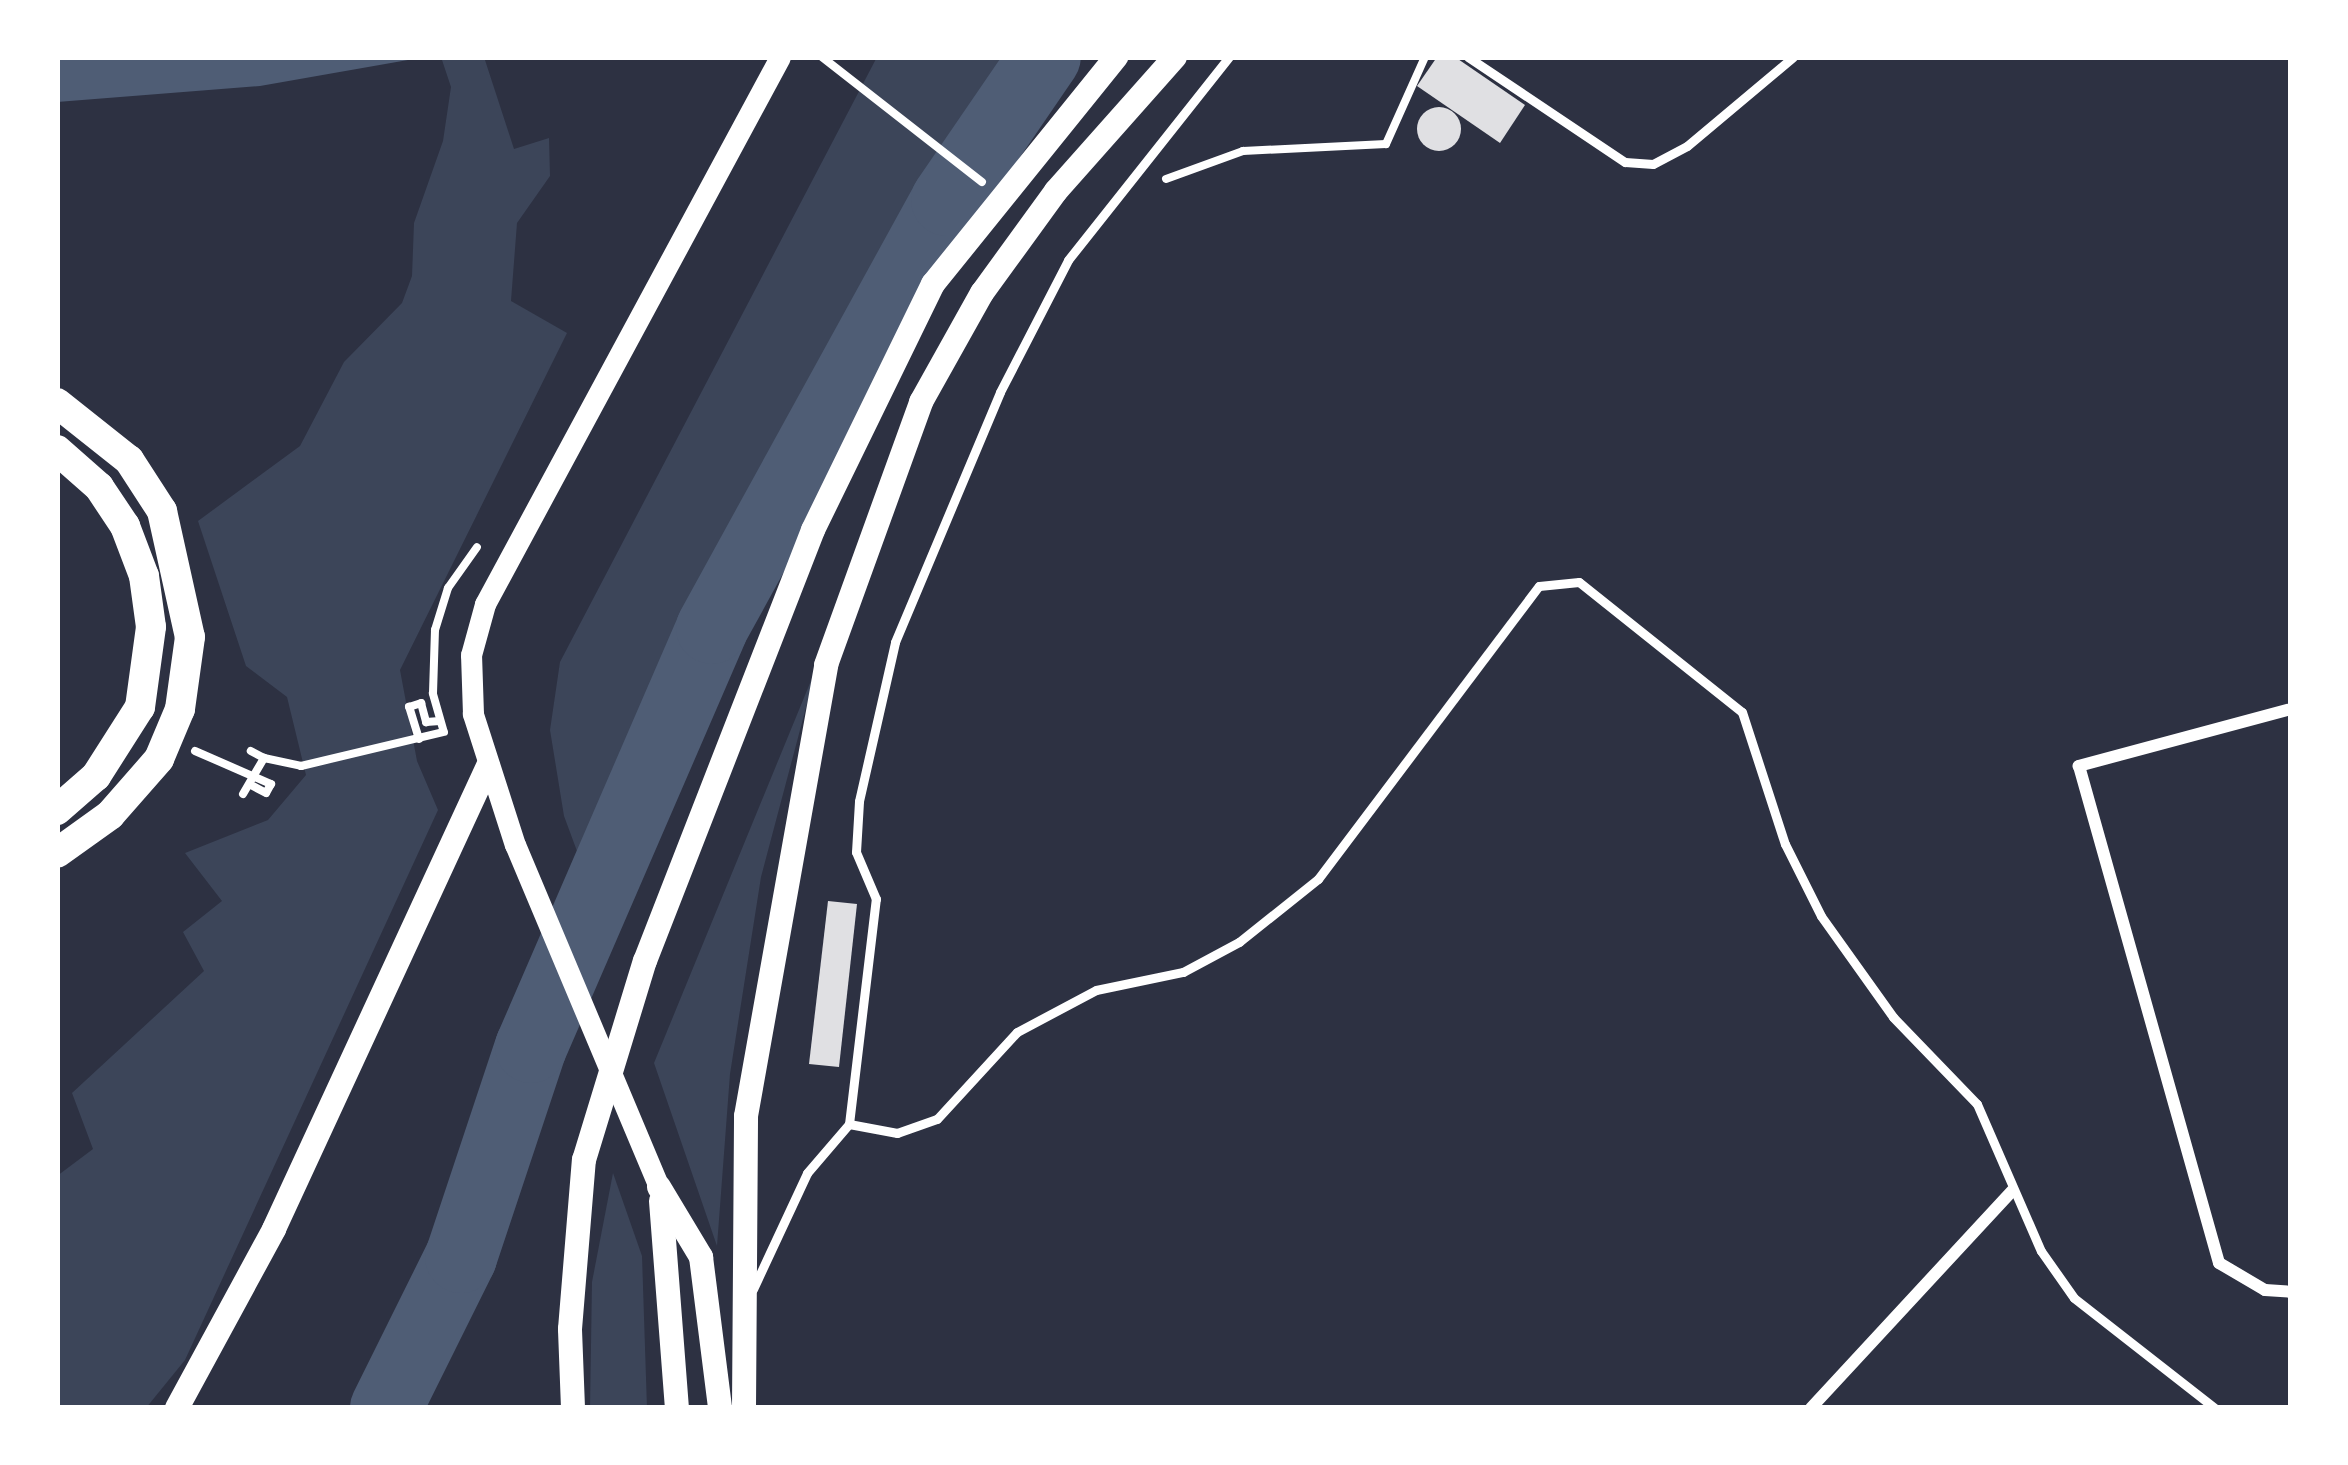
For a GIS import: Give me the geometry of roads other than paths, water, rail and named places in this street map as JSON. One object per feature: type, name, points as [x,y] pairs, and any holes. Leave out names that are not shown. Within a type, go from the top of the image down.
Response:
[{"type":"main road","points":[[573,1408],[570,1329],[584,1160],[645,961],[813,530],[933,284],[1116,57]]},
{"type":"main road","points":[[744,1408],[746,1116],[766,975],[826,664],[868,535],[920,402],[982,292],[1056,191],[1175,57]]},
{"type":"main road","points":[[57,403],[129,460],[162,511],[190,638],[180,709],[159,759],[110,815],[57,853]]},
{"type":"main road","points":[[57,450],[99,487],[125,526],[144,576],[151,627],[140,706],[96,776],[57,809]]},
{"type":"main road","points":[[177,1408],[274,1229],[488,766]]},
{"type":"main road","points":[[659,1187],[677,1408]]},
{"type":"main road","points":[[659,1187],[701,1257],[720,1408]]},
{"type":"street","points":[[659,1187],[515,845],[488,766],[470,684],[485,604],[780,57]]},
{"type":"street","points":[[2291,709],[2079,766],[2219,1263],[2265,1290],[2291,1292]]},
{"type":"street","points":[[1811,1408],[2012,1192]]},
{"type":"lane","points":[[743,1310],[807,1173],[849,1124],[876,899],[856,852],[859,801],[895,642],[1000,392],[1067,260],[1230,57]]},
{"type":"lane","points":[[1468,57],[1625,163],[1653,164],[1687,146],[1792,57]]},
{"type":"lane","points":[[849,1124],[897,1133],[937,1119],[1016,1032],[1096,990],[1183,972],[1239,942],[1318,879],[1539,586],[1579,582],[1742,712],[1785,844],[1821,916],[1893,1017],[1976,1104],[2012,1192],[2074,1298],[2215,1408]]},
{"type":"waterway","points":[[386,1408],[461,1257],[531,1047],[712,628],[947,200],[1045,57]]}]
